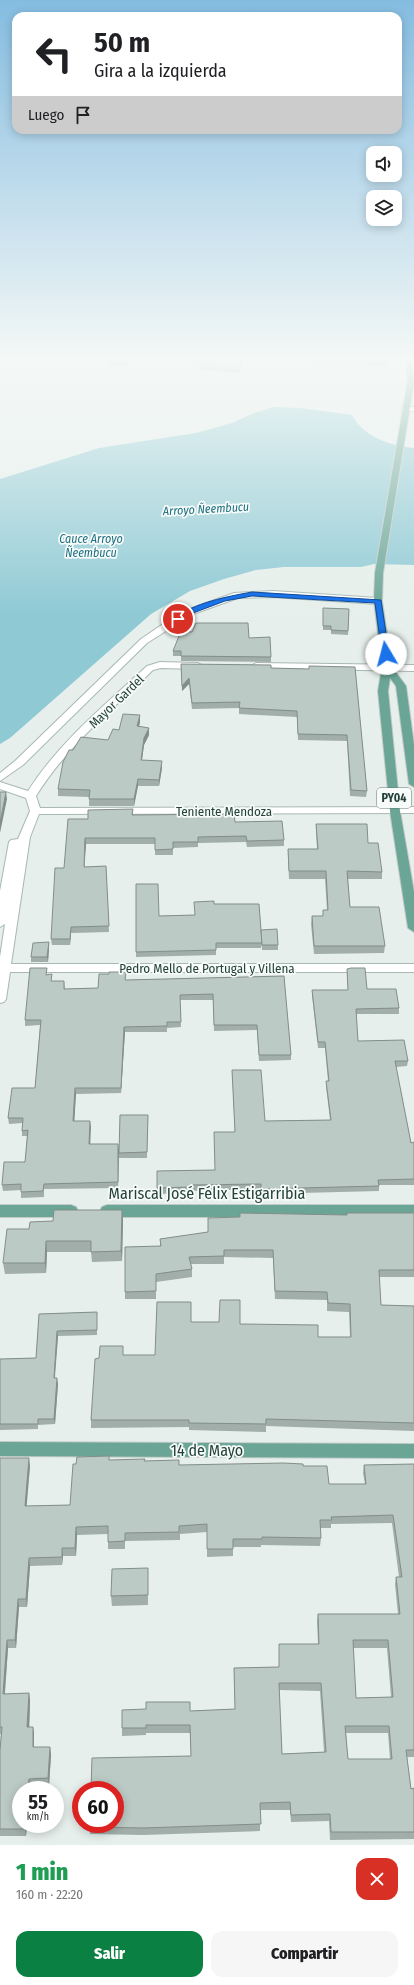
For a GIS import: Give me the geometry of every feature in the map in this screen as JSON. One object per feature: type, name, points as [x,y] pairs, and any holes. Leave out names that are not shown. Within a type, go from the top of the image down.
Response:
[{"type":"main road","name":"PY04","points":[[399,446],[379,572],[378,602],[388,667],[383,692],[396,811],[414,928]]},
{"type":"main road","name":"PY04","points":[[388,667],[401,686],[414,784]]},
{"type":"main road","name":"Mariscal José Félix Estigarribia","points":[[0,1211],[414,1211]]},
{"type":"main road","name":"14 de Mayo","points":[[0,1449],[414,1451]]},
{"type":"street","points":[[0,778],[19,763],[144,641],[190,612],[224,599],[252,594],[378,602]]},
{"type":"street","name":"Mayor Gardel","points":[[31,796],[40,780],[56,759],[150,668],[160,665],[207,666]]},
{"type":"street","points":[[246,666],[414,668]]},
{"type":"street","points":[[0,785],[31,796],[34,811],[24,837],[2,968],[0,999]]},
{"type":"street","name":"Teniente Mendoza","points":[[34,811],[414,810]]},
{"type":"street","points":[[0,923],[16,838],[34,811]]},
{"type":"street","name":"Pedro Mello de Portugal y Villena","points":[[2,968],[414,968]]},
{"type":"water","name":"Cauce Arroyo Ñeembucu","points":[[111,446],[403,446],[414,448],[414,565],[374,564],[361,567],[284,567],[256,570],[190,591],[151,614],[10,738],[0,744],[0,479],[99,448]]},
{"type":"building","points":[[323,608],[349,609],[348,631],[331,630],[331,626],[323,626]]},
{"type":"building","points":[[196,623],[248,623],[249,638],[270,637],[271,657],[181,656],[181,651],[173,651],[181,631],[192,632]]},
{"type":"building","points":[[181,664],[271,665],[271,668],[309,669],[309,666],[355,667],[367,791],[351,790],[347,735],[298,734],[297,711],[239,708],[240,702],[192,703],[189,678],[182,686]]},
{"type":"building","points":[[123,714],[140,715],[137,726],[149,728],[144,738],[141,760],[162,761],[159,780],[138,779],[134,799],[89,799],[90,790],[58,789],[63,762],[69,750],[73,750],[81,737],[108,740],[113,729],[119,730]]},
{"type":"building","points":[[0,792],[6,792],[0,823]]},
{"type":"building","points":[[133,809],[132,815],[234,814],[235,822],[282,821],[284,840],[247,841],[246,836],[198,837],[198,842],[173,842],[173,849],[155,850],[155,838],[85,838],[84,867],[106,866],[109,926],[71,927],[70,939],[51,939],[55,868],[64,868],[68,819],[88,819],[88,810]]},
{"type":"building","points":[[316,824],[367,824],[368,843],[378,843],[382,872],[347,871],[350,907],[379,907],[385,946],[314,946],[312,916],[323,916],[323,910],[328,910],[326,871],[289,871],[288,849],[318,849]]},
{"type":"building","points":[[136,884],[158,884],[159,916],[195,915],[194,902],[214,901],[214,904],[259,904],[262,943],[216,943],[216,950],[136,952]]},
{"type":"building","points":[[277,929],[278,945],[262,945],[261,930]]},
{"type":"building","points":[[49,942],[47,957],[31,957],[33,943]]},
{"type":"building","points":[[30,968],[47,968],[46,975],[52,974],[51,981],[64,981],[64,989],[98,988],[99,974],[109,974],[109,972],[126,972],[125,980],[284,976],[291,1055],[259,1055],[257,1025],[214,1025],[213,994],[180,995],[181,1022],[167,1022],[167,1026],[124,1027],[121,1088],[75,1088],[73,1121],[90,1121],[89,1144],[118,1144],[118,1182],[44,1184],[43,1191],[21,1192],[21,1184],[2,1185],[4,1162],[25,1162],[28,1130],[22,1131],[23,1118],[8,1118],[12,1088],[35,1088],[41,1020],[25,1020]]},
{"type":"building","points":[[365,968],[367,989],[396,989],[399,1008],[356,1009],[358,1041],[404,1040],[408,1061],[395,1061],[411,1143],[414,1142],[414,1179],[378,1180],[379,1186],[261,1189],[261,1184],[189,1185],[189,1187],[157,1188],[157,1171],[215,1170],[214,1132],[235,1132],[232,1070],[261,1070],[265,1121],[331,1120],[326,1081],[329,1081],[325,1042],[318,1042],[312,990],[348,990],[347,969]]},
{"type":"building","points":[[120,1115],[148,1115],[147,1152],[119,1153]]},
{"type":"building","points":[[54,1210],[122,1210],[121,1251],[91,1252],[91,1241],[46,1241],[45,1263],[3,1263],[7,1229],[29,1229],[30,1222],[53,1221]]},
{"type":"building","points":[[240,1213],[347,1215],[347,1213],[414,1213],[414,1270],[379,1270],[381,1305],[414,1306],[414,1423],[266,1419],[266,1424],[189,1423],[189,1420],[91,1420],[95,1359],[99,1358],[100,1346],[123,1346],[123,1355],[155,1355],[157,1302],[191,1302],[191,1322],[219,1322],[220,1300],[240,1300],[240,1324],[318,1325],[318,1337],[351,1337],[350,1304],[328,1303],[327,1292],[275,1291],[273,1250],[224,1250],[224,1256],[189,1257],[192,1269],[156,1274],[156,1291],[125,1292],[125,1247],[161,1246],[160,1239],[208,1232],[208,1218],[240,1217]]},
{"type":"building","points":[[97,1312],[97,1330],[57,1331],[54,1378],[57,1378],[54,1419],[38,1419],[38,1424],[0,1424],[0,1359],[36,1358],[39,1314]]},
{"type":"building","points":[[109,1456],[109,1460],[179,1460],[179,1465],[303,1464],[303,1466],[327,1466],[329,1484],[366,1484],[364,1465],[414,1464],[414,1750],[406,1750],[411,1789],[414,1788],[414,1832],[331,1832],[330,1814],[291,1815],[290,1802],[260,1803],[261,1824],[124,1828],[124,1781],[91,1781],[92,1758],[191,1756],[190,1725],[146,1725],[146,1728],[122,1728],[122,1710],[146,1709],[146,1702],[190,1702],[190,1711],[235,1709],[234,1668],[279,1667],[279,1644],[319,1644],[318,1614],[400,1614],[396,1577],[402,1577],[393,1515],[331,1517],[332,1520],[320,1520],[321,1538],[262,1537],[262,1539],[233,1539],[233,1549],[207,1549],[207,1524],[179,1526],[179,1532],[125,1533],[125,1541],[108,1542],[108,1526],[76,1527],[75,1548],[62,1548],[62,1557],[29,1558],[26,1599],[18,1599],[15,1640],[7,1640],[3,1694],[29,1693],[27,1727],[33,1727],[33,1747],[50,1747],[48,1778],[29,1779],[29,1781],[12,1781],[12,1829],[0,1829],[0,1750],[2,1727],[0,1727],[0,1458],[29,1458],[25,1506],[70,1505],[73,1464],[76,1464],[77,1457]],"holes":[[[353,1640],[388,1640],[393,1697],[356,1698]],[[279,1683],[321,1683],[326,1752],[282,1754]],[[345,1726],[389,1726],[392,1759],[348,1759]]]},
{"type":"building","points":[[148,1568],[148,1595],[111,1596],[112,1569]]},
{"type":"route","points":[[178,619],[190,612],[237,595],[273,594],[378,602],[386,654]]},
{"type":"water label","name":"Arroyo Ñeembucu","points":[[206,509]]}]
